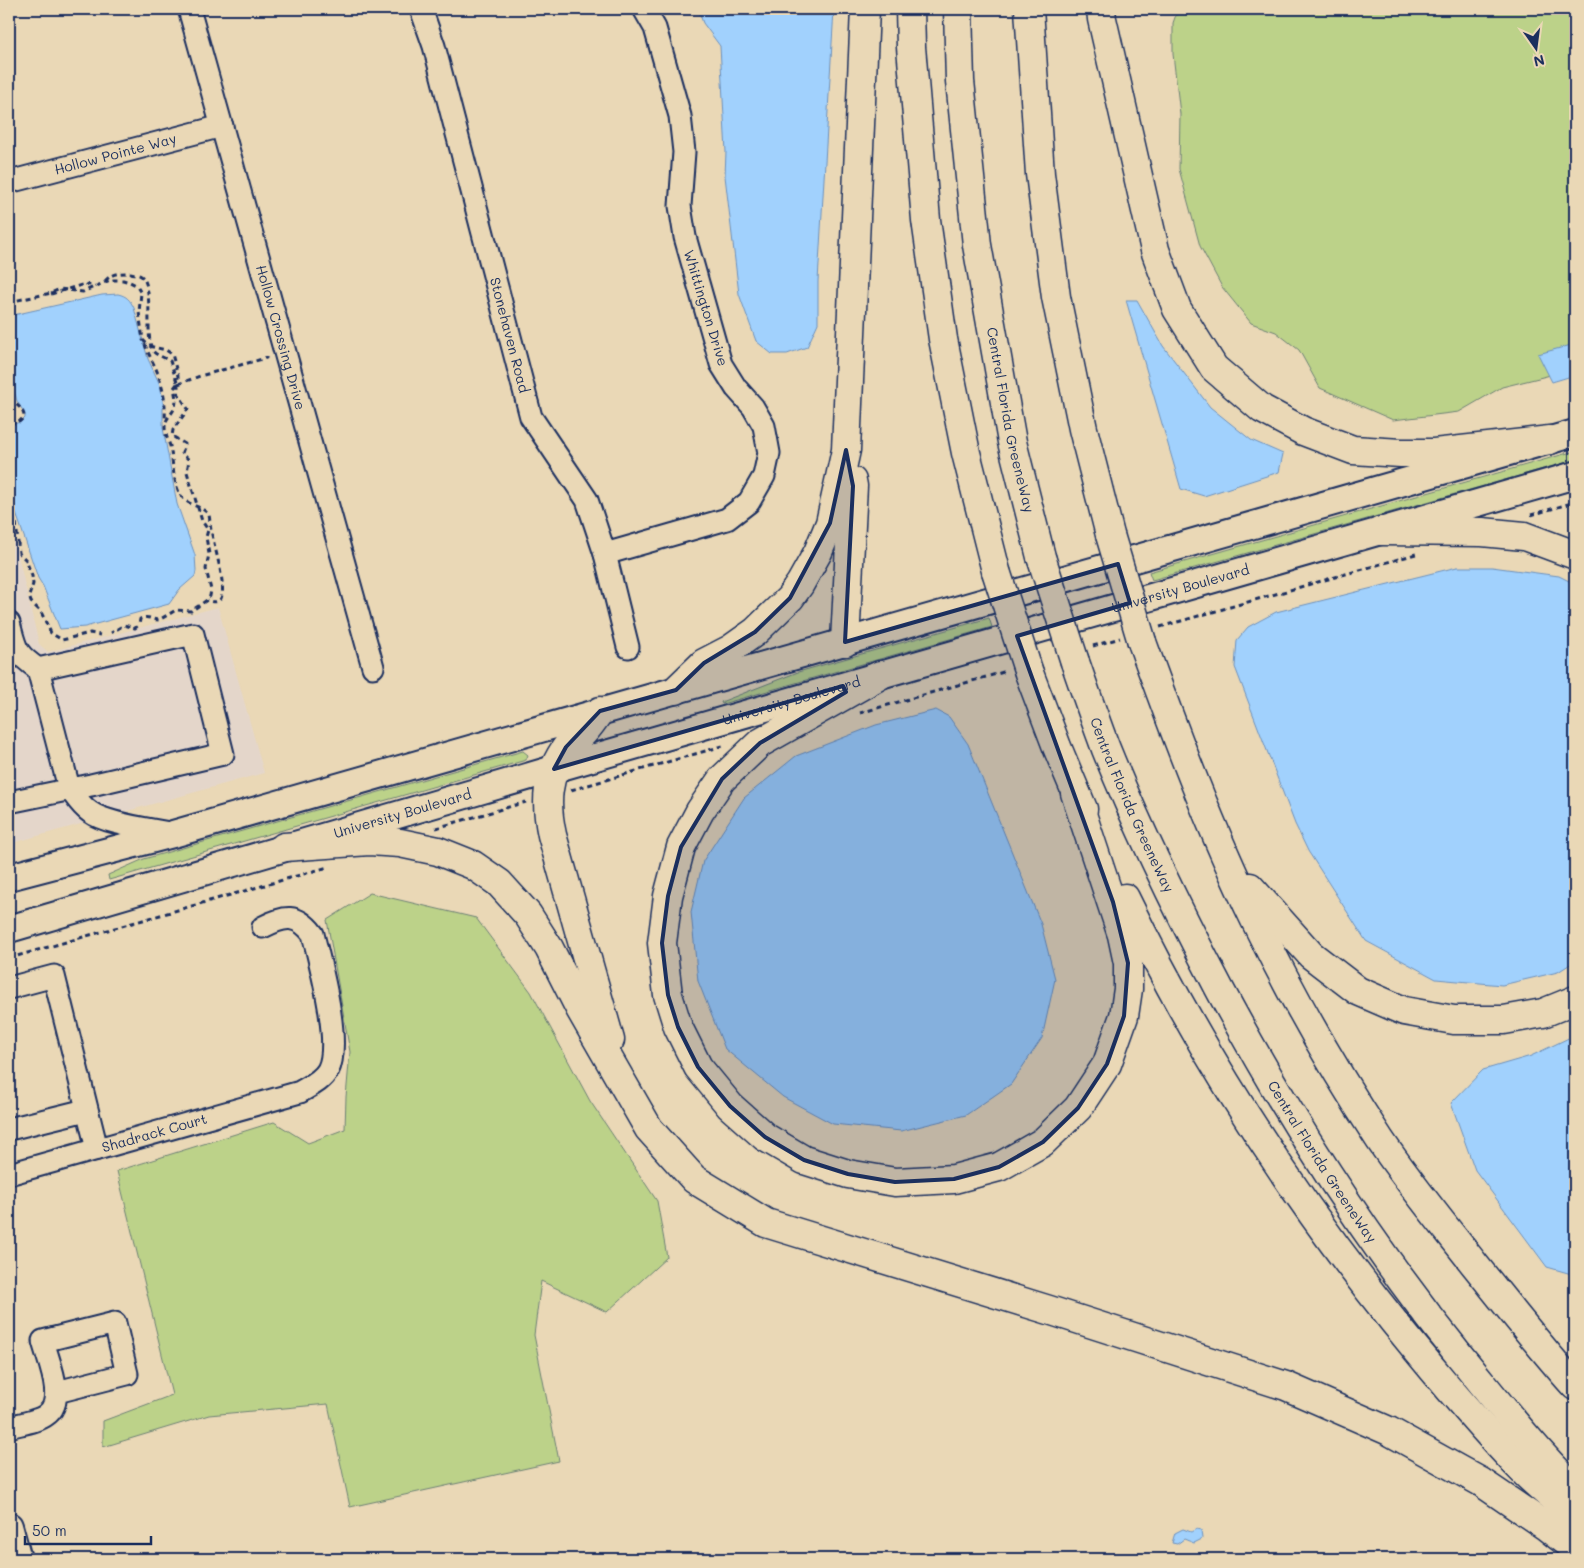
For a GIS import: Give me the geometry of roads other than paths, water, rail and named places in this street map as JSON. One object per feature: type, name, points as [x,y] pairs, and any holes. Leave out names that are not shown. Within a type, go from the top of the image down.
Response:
[{"type":"highway","points":[[676,690],[704,663],[731,650],[755,632],[790,598],[818,552],[830,524],[846,450],[865,9]]},
{"type":"highway","points":[[880,675],[760,743],[722,779],[700,811],[681,847],[668,896],[662,943],[668,995],[678,1027],[698,1067],[730,1106],[765,1137],[804,1160],[848,1174],[895,1182],[954,1179],[999,1167],[1043,1142],[1078,1108],[1107,1064],[1124,1016],[1128,988],[1128,963],[1122,935],[1075,793],[1029,673],[996,571],[966,453],[943,340],[926,220],[911,47],[910,9]]},
{"type":"highway","name":"Central Florida GreeneWay","points":[[958,9],[960,81],[977,245],[1012,442],[1041,557],[1074,662],[1107,750],[1152,854],[1193,939],[1260,1064],[1295,1123],[1345,1201],[1428,1316],[1502,1408],[1575,1489]]},
{"type":"highway","points":[[1029,9],[1040,174],[1056,297],[1083,429],[1110,536],[1142,642],[1186,762],[1230,868],[1256,922],[1311,1026],[1381,1141],[1536,1342],[1575,1386]]},
{"type":"highway","points":[[1101,9],[1155,250],[1177,309],[1214,368],[1262,409],[1303,432],[1353,450],[1434,453],[1563,436]]},
{"type":"highway","points":[[845,642],[853,486],[846,450]]},
{"type":"highway","points":[[1381,531],[1482,532],[1524,536],[1575,555]]},
{"type":"highway","points":[[600,711],[581,735],[566,747],[554,769],[547,796],[548,816],[620,1078]]},
{"type":"highway","points":[[1075,793],[1141,930],[1220,1075],[1289,1183],[1355,1273],[1451,1393],[1527,1475],[1575,1518]]},
{"type":"highway","points":[[284,847],[369,841],[400,843],[438,850],[473,865],[498,883],[528,915],[549,948],[580,1009],[648,1129],[694,1179],[766,1223],[1049,1310],[1286,1386],[1389,1431],[1481,1482],[1547,1527],[1575,1550]]},
{"type":"highway","points":[[1230,868],[1262,900],[1276,918],[1311,955],[1358,991],[1404,1011],[1454,1020],[1504,1020],[1543,1013],[1575,1000]]},
{"type":"main road","points":[[9,877],[173,834],[1563,436]]},
{"type":"main road","name":"University Boulevard","points":[[9,929],[284,847],[1575,475]]},
{"type":"main road","points":[[9,1526],[18,1559]]},
{"type":"street","name":"Hollow Crossing Drive","points":[[189,9],[373,667]]},
{"type":"street","name":"Stonehaven Road","points":[[420,9],[434,46],[531,417],[587,500],[605,554],[628,647]]},
{"type":"street","name":"Whittington Drive","points":[[605,554],[727,519],[749,502],[764,476],[769,453],[764,426],[753,407],[736,388],[721,364],[685,238],[680,206],[684,152],[680,116],[655,28],[644,9]]},
{"type":"street","name":"Hollow Pointe Way","points":[[9,182],[222,126]]},
{"type":"street","points":[[9,623],[12,651],[38,669],[69,788],[85,808],[104,820],[173,834]]},
{"type":"street","points":[[9,802],[223,754],[193,634],[38,669]]},
{"type":"street","name":"Shadrack Court","points":[[9,1174],[300,1092],[320,1079],[327,1071],[332,1058],[333,1042],[313,934],[299,920],[288,918],[276,920],[264,927]]},
{"type":"street","points":[[9,988],[54,976],[97,1149]]},
{"type":"street","points":[[9,1129],[86,1110]]},
{"type":"street","points":[[9,1426],[46,1416],[54,1407],[57,1392]]},
{"type":"water","points":[[698,9],[834,9],[818,281],[818,323],[807,347],[787,354],[772,354],[756,341],[739,294],[725,176],[726,152],[720,46],[703,23]]},
{"type":"water","points":[[118,294],[128,299],[134,308],[148,359],[160,385],[163,400],[163,428],[177,504],[195,555],[196,571],[195,576],[179,590],[169,604],[85,627],[60,629],[38,578],[11,498],[9,425],[21,422],[25,418],[25,414],[17,401],[9,373],[9,316],[102,295]]},
{"type":"water","points":[[1126,300],[1137,300],[1163,346],[1210,407],[1251,440],[1283,454],[1279,472],[1204,496],[1181,489]]},
{"type":"water","points":[[1575,344],[1575,375],[1552,382],[1538,354]]},
{"type":"water","points":[[1457,567],[1492,567],[1559,576],[1575,584],[1575,961],[1558,972],[1502,985],[1436,979],[1366,941],[1308,851],[1295,824],[1235,667],[1237,640],[1248,627],[1276,612]]},
{"type":"water","points":[[936,710],[949,717],[968,744],[1041,924],[1055,979],[1042,1038],[1011,1084],[966,1115],[901,1131],[833,1124],[783,1097],[725,1049],[698,981],[691,912],[703,861],[744,798],[796,756],[876,725]]},
{"type":"water","points":[[1575,1035],[1575,1275],[1547,1267],[1475,1170],[1451,1103],[1483,1070],[1531,1056]]},
{"type":"water","points":[[1183,1529],[1191,1532],[1196,1529],[1201,1530],[1202,1539],[1194,1543],[1184,1539],[1177,1544],[1172,1543],[1175,1533]]}]
